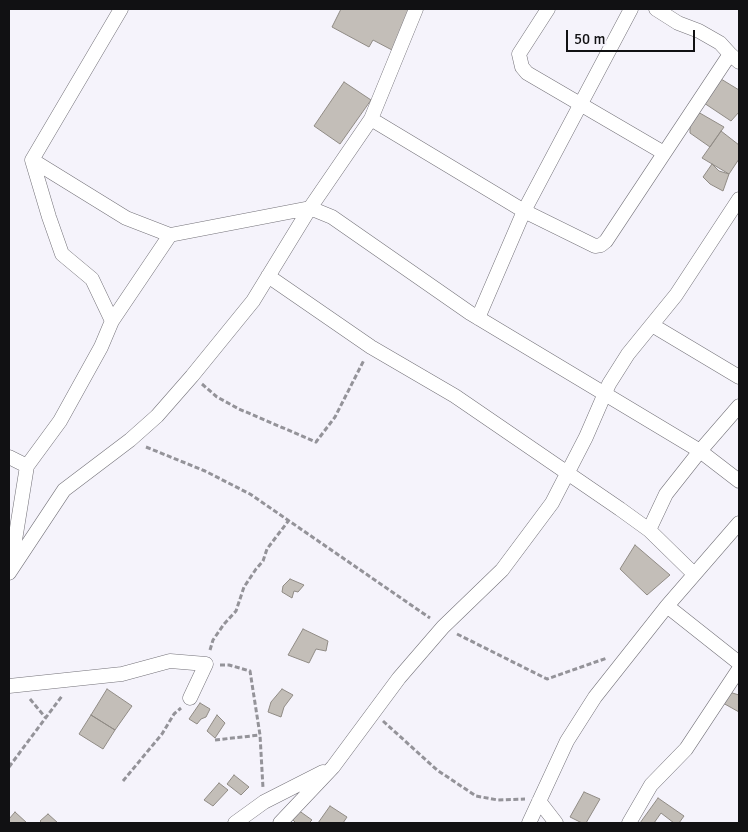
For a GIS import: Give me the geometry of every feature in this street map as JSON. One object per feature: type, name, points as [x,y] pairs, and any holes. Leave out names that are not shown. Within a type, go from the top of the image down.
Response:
[{"type":"street","points":[[112,321],[92,279],[62,254],[32,160],[121,9]]},
{"type":"street","points":[[10,572],[64,490],[130,440],[157,416],[254,300],[310,208],[371,119],[416,9]]},
{"type":"street","points":[[548,9],[519,54],[522,67],[527,73],[664,153]]},
{"type":"street","points":[[478,318],[524,210],[631,9]]},
{"type":"street","points":[[371,119],[524,210],[595,246],[601,245],[606,241],[664,153],[735,58],[720,43],[699,31],[678,23],[656,9]]},
{"type":"street","points":[[32,160],[126,218],[170,235],[310,208],[332,216],[478,318],[700,450],[739,481]]},
{"type":"street","points":[[280,823],[333,767],[399,678],[443,627],[502,570],[552,503],[586,437],[609,384],[628,354],[676,295],[739,200]]},
{"type":"street","points":[[10,572],[27,466],[60,421],[101,347],[112,321],[170,235]]},
{"type":"street","points":[[268,276],[372,347],[456,396],[649,530],[694,574]]},
{"type":"street","points":[[652,325],[739,377]]},
{"type":"street","points":[[649,530],[666,494],[700,450],[739,406]]},
{"type":"street","points":[[9,457],[27,466]]},
{"type":"street","points":[[529,823],[567,741],[595,697],[667,606],[739,523]]},
{"type":"street","points":[[667,606],[739,663]]},
{"type":"street","points":[[14,686],[122,674],[170,661],[206,664],[190,698]]},
{"type":"street","points":[[629,823],[651,785],[686,748],[739,670]]},
{"type":"street","points":[[236,823],[264,802],[333,767]]},
{"type":"street","points":[[540,801],[556,823]]},
{"type":"path","points":[[192,376],[217,397],[239,409],[316,442],[335,417],[372,347]]},
{"type":"path","points":[[130,440],[212,475],[250,494],[443,627],[547,679],[607,657]]},
{"type":"path","points":[[264,802],[260,735],[250,671],[229,665],[206,664],[213,640],[236,610],[244,587],[263,561],[267,549],[289,520]]},
{"type":"path","points":[[9,767],[45,717],[75,680]]},
{"type":"path","points":[[14,686],[45,717]]},
{"type":"path","points":[[123,782],[162,734],[174,714],[190,698]]},
{"type":"path","points":[[374,712],[436,770],[476,796],[498,800],[522,798],[540,801]]},
{"type":"path","points":[[215,740],[260,735]]},
{"type":"building","points":[[341,9],[413,9],[392,50],[373,40],[369,47],[332,27]]},
{"type":"building","points":[[721,79],[739,90],[739,112],[731,121],[704,103]]},
{"type":"building","points":[[344,82],[371,100],[340,144],[314,126]]},
{"type":"building","points":[[698,112],[724,127],[710,147],[690,133],[690,124]]},
{"type":"building","points":[[721,131],[739,145],[739,159],[729,174],[702,158]]},
{"type":"building","points":[[712,164],[719,171],[729,174],[723,191],[710,184],[703,177]]},
{"type":"building","points":[[635,545],[670,575],[647,595],[620,569]]},
{"type":"building","points":[[290,579],[304,585],[298,592],[294,591],[292,598],[282,592],[283,586]]},
{"type":"building","points":[[303,629],[328,641],[326,651],[316,649],[309,663],[288,655]]},
{"type":"building","points":[[107,689],[132,706],[115,730],[91,715]]},
{"type":"building","points":[[282,689],[293,695],[284,707],[281,717],[268,712],[271,702]]},
{"type":"building","points":[[729,692],[739,695],[739,712],[723,703]]},
{"type":"building","points":[[200,703],[210,709],[206,717],[197,724],[189,719]]},
{"type":"building","points":[[91,715],[115,730],[103,749],[79,734]]},
{"type":"building","points":[[217,715],[225,723],[215,738],[207,731]]},
{"type":"building","points":[[234,775],[249,787],[241,795],[227,784]]},
{"type":"building","points":[[219,783],[228,790],[213,806],[204,800]]},
{"type":"building","points":[[584,792],[600,799],[586,823],[582,823],[570,817]]},
{"type":"building","points":[[658,798],[684,816],[679,823],[674,823],[661,813],[654,823],[640,823]]},
{"type":"building","points":[[330,806],[347,817],[343,823],[318,823]]},
{"type":"building","points":[[298,810],[312,820],[309,823],[296,823],[292,819]]},
{"type":"building","points":[[15,812],[27,823],[9,823],[9,819]]},
{"type":"building","points":[[48,814],[58,823],[42,823],[40,821]]}]
